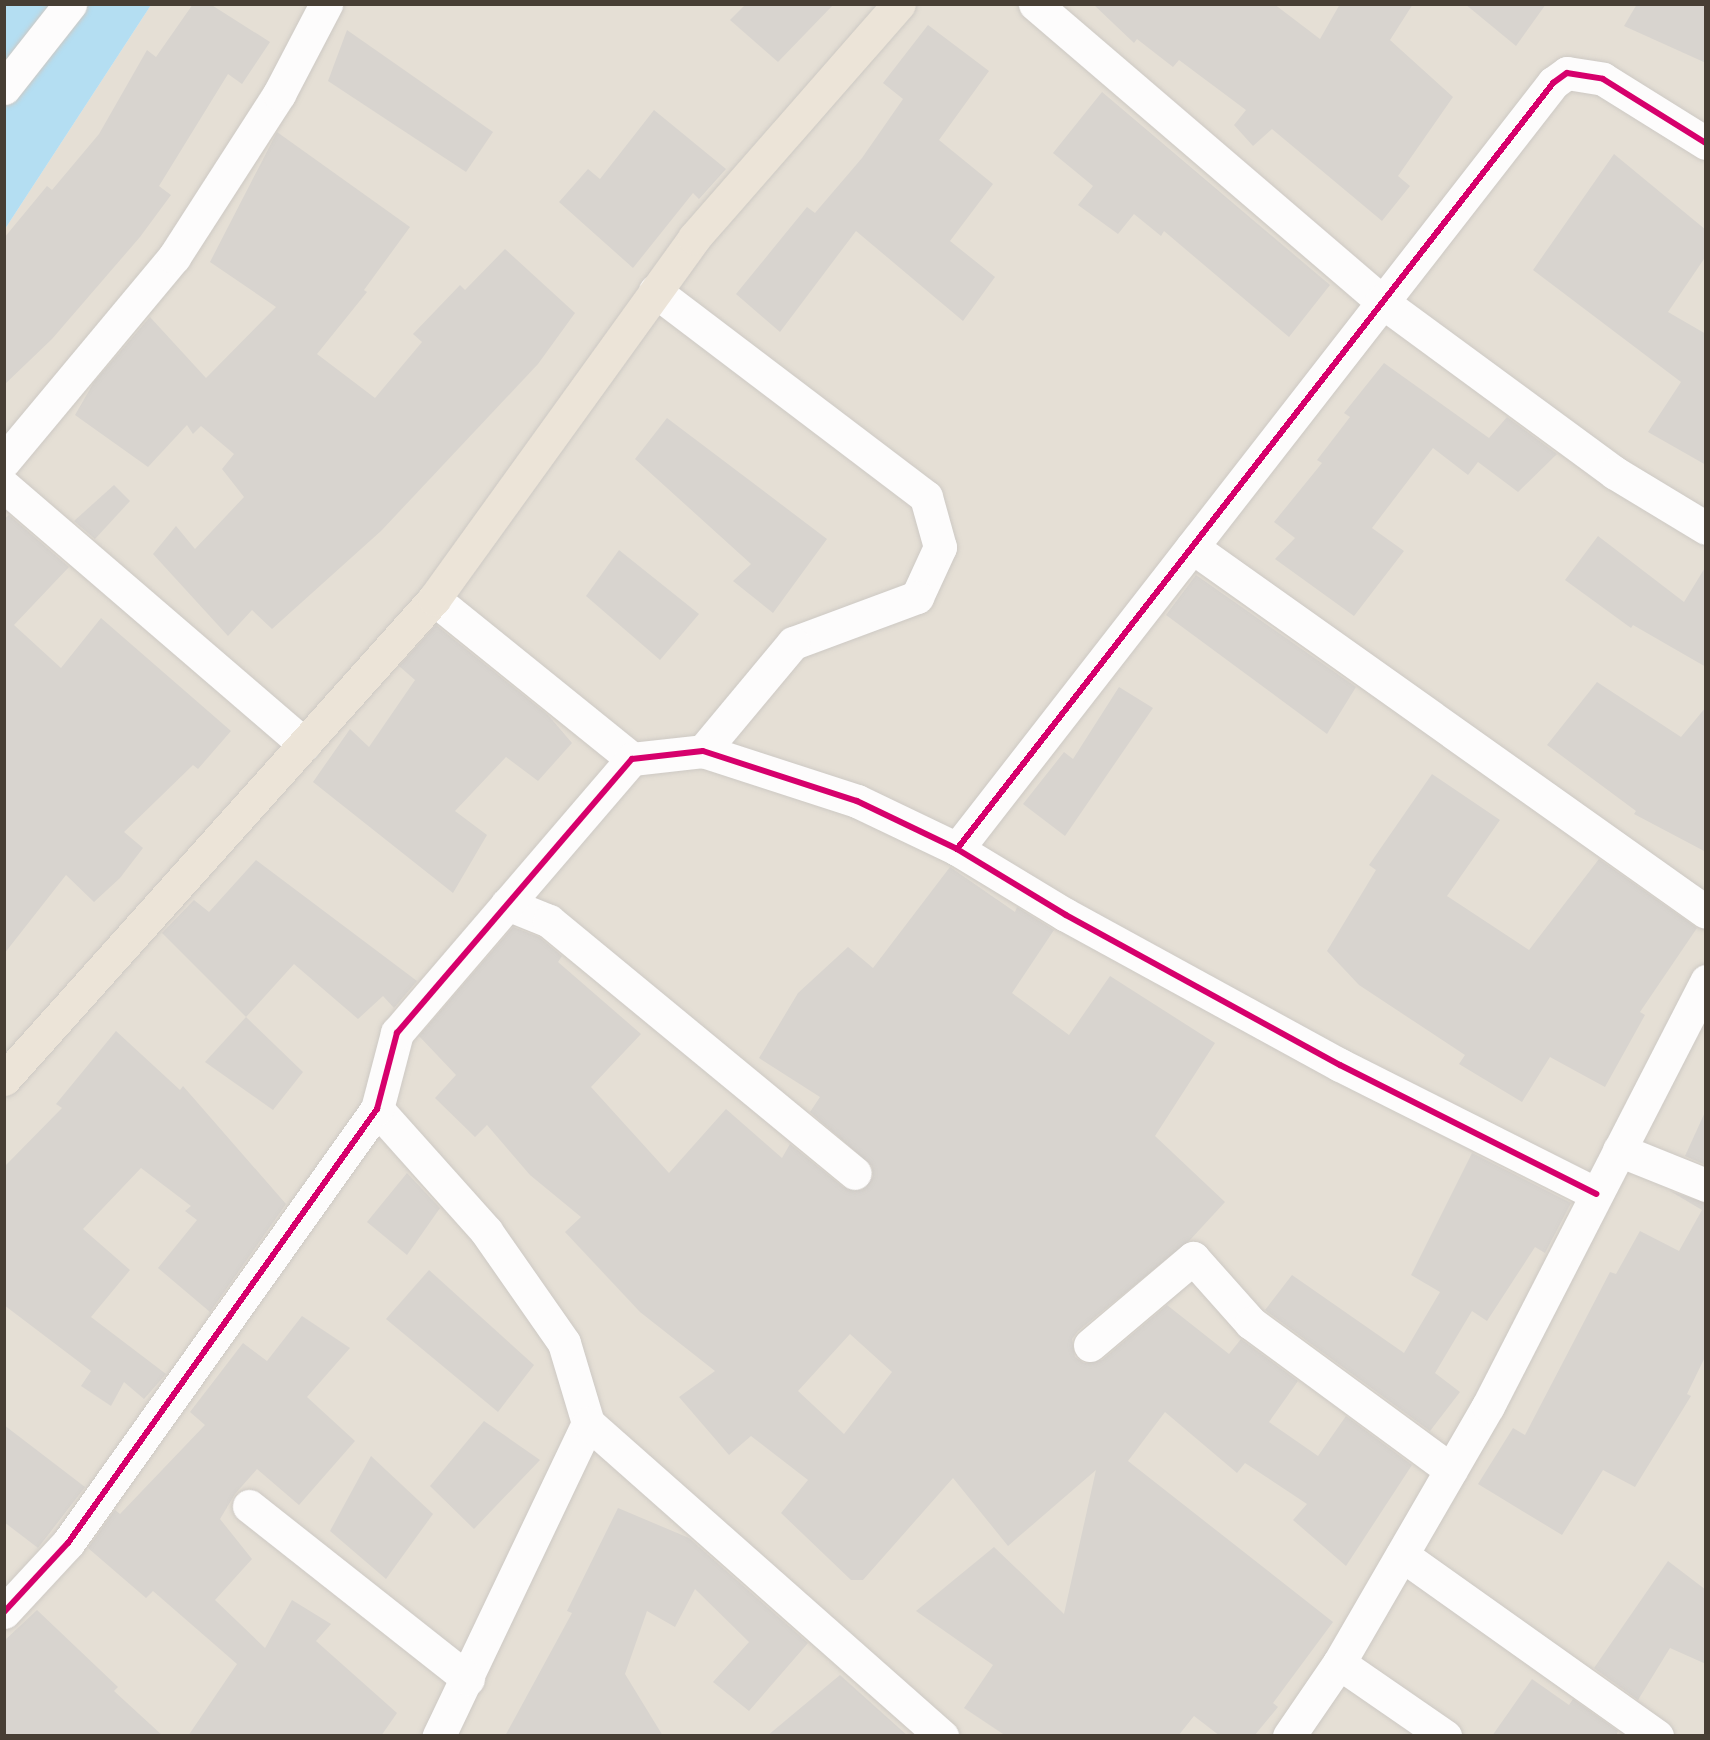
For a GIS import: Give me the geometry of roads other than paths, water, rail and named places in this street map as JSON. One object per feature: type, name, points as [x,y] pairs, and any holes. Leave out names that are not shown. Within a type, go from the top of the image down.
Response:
[{"type":"highway","points":[[4,1079],[434,599],[694,238],[897,5]]},
{"type":"street","points":[[4,88],[70,4]]},
{"type":"street","points":[[4,460],[174,257],[279,94],[326,4]]},
{"type":"street","points":[[1035,4],[1381,301],[1615,473],[1706,528]]},
{"type":"street","points":[[957,849],[1534,102],[1567,73],[1603,79],[1706,143]]},
{"type":"street","points":[[655,291],[926,497],[940,547],[917,597],[793,643],[703,750]]},
{"type":"street","points":[[4,486],[304,744]]},
{"type":"street","points":[[1192,547],[1706,912]]},
{"type":"street","points":[[434,599],[632,759]]},
{"type":"street","points":[[4,1612],[68,1543],[377,1109],[397,1033],[632,759],[703,750],[857,801],[957,849],[1066,915],[1340,1065],[1596,1194]]},
{"type":"street","points":[[507,904],[549,921],[855,1173]]},
{"type":"street","points":[[1289,1736],[1339,1663],[1451,1470],[1706,981]]},
{"type":"street","points":[[377,1109],[486,1231],[564,1343],[588,1423],[942,1736]]},
{"type":"street","points":[[1619,1150],[1706,1185]]},
{"type":"street","points":[[1090,1345],[1193,1258],[1251,1323],[1451,1470]]},
{"type":"street","points":[[439,1736],[588,1423]]},
{"type":"street","points":[[249,1506],[468,1679]]},
{"type":"street","points":[[1402,1555],[1657,1736]]},
{"type":"street","points":[[1339,1663],[1445,1736]]},
{"type":"water","points":[[5,5],[151,5],[5,229]]}]
